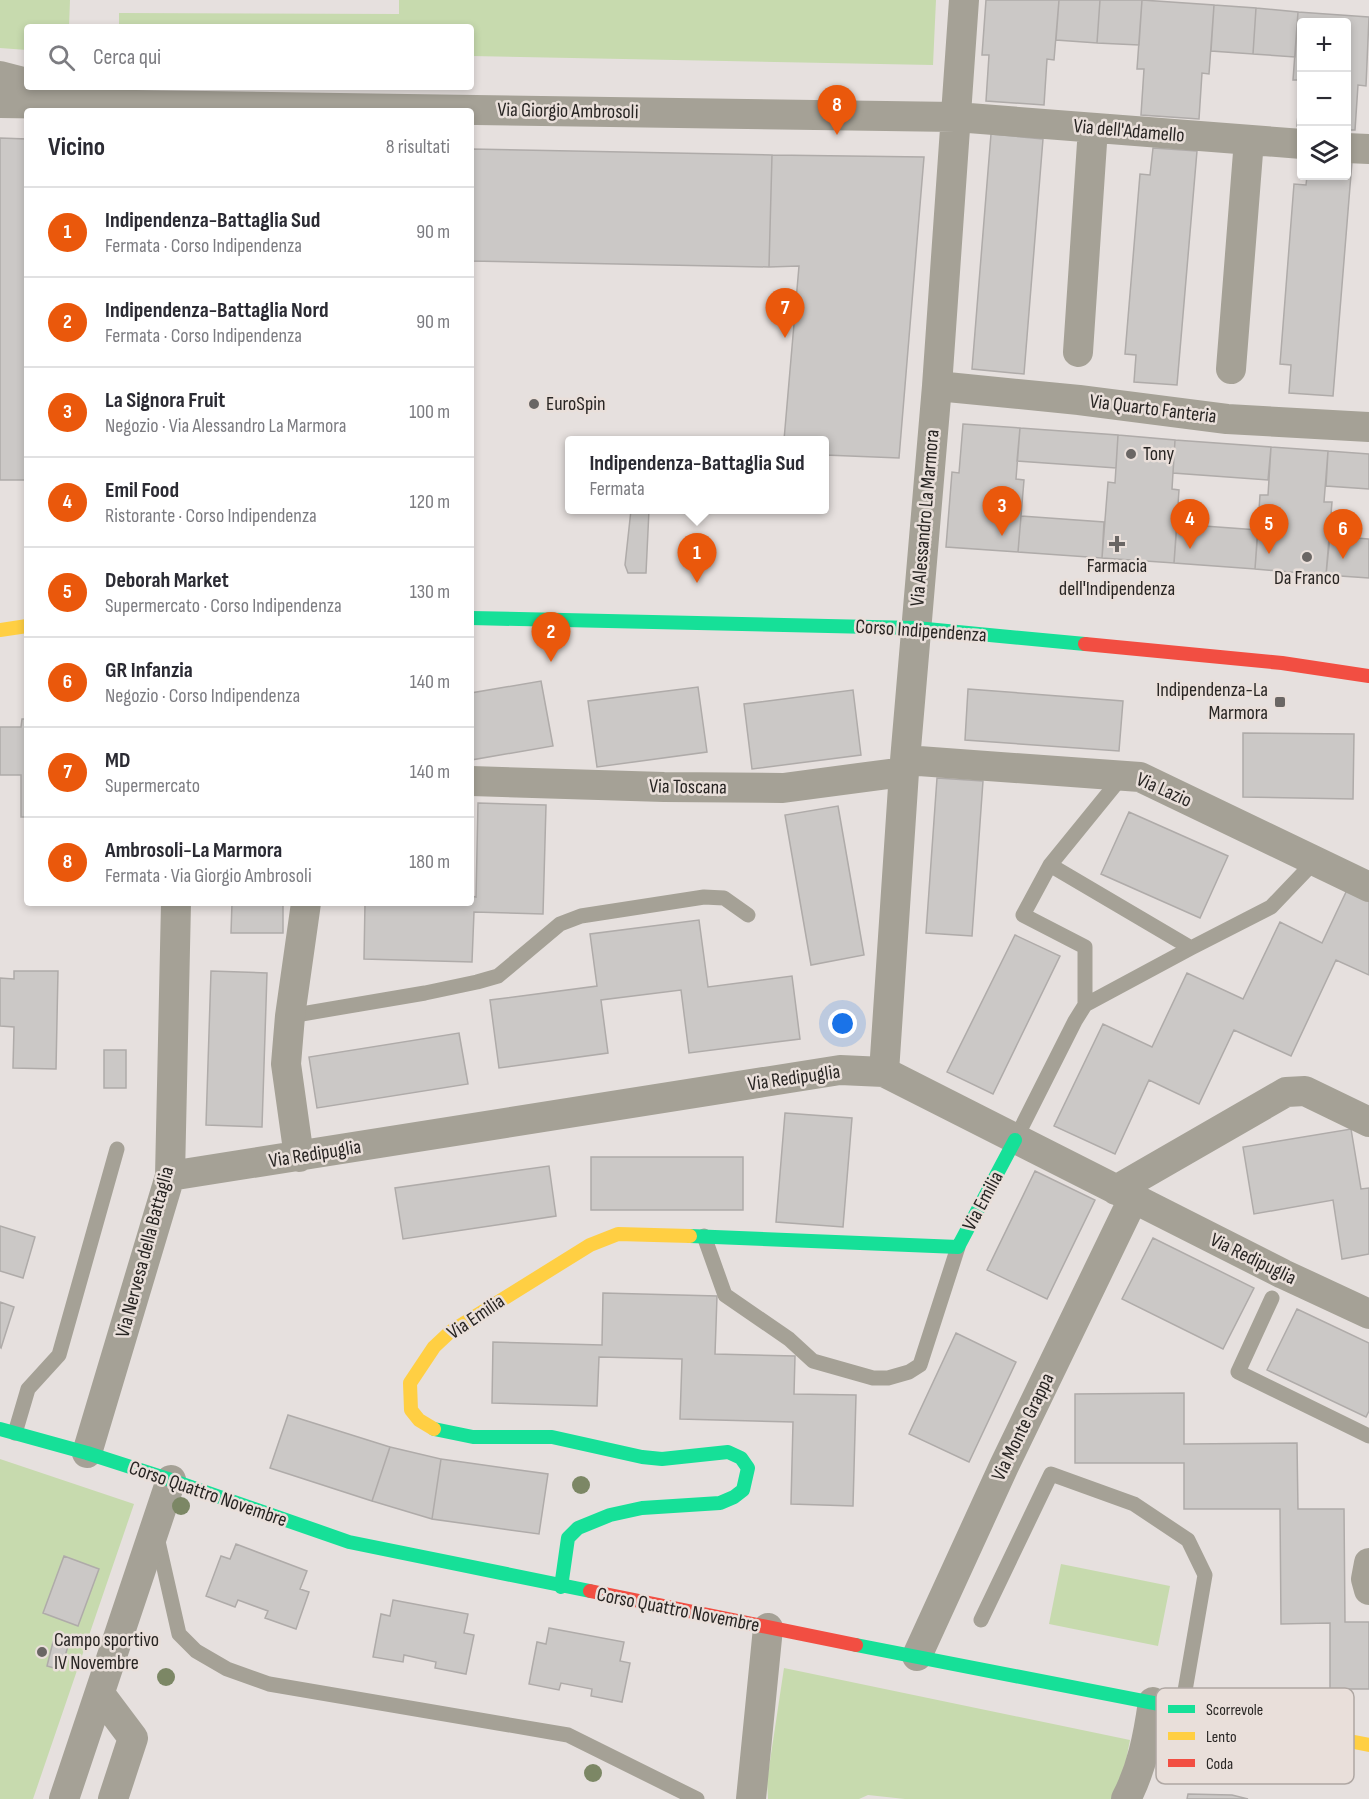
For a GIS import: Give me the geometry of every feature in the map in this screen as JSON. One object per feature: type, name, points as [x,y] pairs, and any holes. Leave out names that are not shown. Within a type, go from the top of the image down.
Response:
[{"type":"street","name":"Via Alessandro La Marmora","points":[[884,1072],[905,766],[937,386],[964,0]]},
{"type":"street","points":[[0,76],[24,82]]},
{"type":"street","points":[[52,90],[103,103]]},
{"type":"street","name":"Via Giorgio Ambrosoli","points":[[0,103],[408,108]]},
{"type":"street","name":"Via Giorgio Ambrosoli","points":[[474,109],[956,117]]},
{"type":"street","name":"Via dell'Adamello","points":[[956,117],[1297,144]]},
{"type":"street","points":[[1078,352],[1093,128]]},
{"type":"street","points":[[1231,369],[1249,140]]},
{"type":"street","points":[[1351,148],[1369,149]]},
{"type":"street","name":"Via Quarto Fanteria","points":[[937,386],[1079,400],[1227,419],[1369,427]]},
{"type":"street","name":"Corso Indipendenza","points":[[474,618],[916,628],[1282,663],[1369,676]]},
{"type":"street","points":[[0,630],[24,626]]},
{"type":"street","name":"Via Lazio","points":[[905,766],[1124,774],[1140,777],[1369,887]]},
{"type":"street","name":"Via Toscana","points":[[474,781],[783,788],[905,766]]},
{"type":"street","name":"Via Nervesa della Battaglia","points":[[87,1453],[170,1176],[176,906]]},
{"type":"street","points":[[300,1157],[286,1064],[290,1016],[306,906]]},
{"type":"street","name":"Via Redipuglia","points":[[170,1176],[840,1070],[884,1072],[1283,1274],[1369,1314]]},
{"type":"street","points":[[1125,1195],[1286,1092],[1305,1091],[1369,1122]]},
{"type":"street","name":"Via Emilia","points":[[561,1587],[568,1539],[578,1528],[610,1515],[642,1509],[720,1503],[743,1490],[748,1467],[741,1458],[728,1452],[662,1459],[642,1457],[552,1437],[483,1437],[451,1434],[433,1429],[411,1410],[410,1383],[434,1347],[450,1332],[555,1265],[590,1245],[618,1234],[958,1247],[1015,1140]]},
{"type":"street","name":"Via Monte Grappa","points":[[917,1656],[1125,1195]]},
{"type":"street","name":"Corso Quattro Novembre","points":[[7,1431],[87,1453],[171,1480],[349,1542],[561,1587],[1156,1703]]},
{"type":"street","points":[[64,1799],[171,1480]]},
{"type":"street","points":[[1369,1563],[1366,1578],[1369,1590]]},
{"type":"street","points":[[751,1799],[768,1628]]},
{"type":"street","points":[[100,1694],[133,1738],[113,1799]]},
{"type":"street","points":[[1126,1799],[1147,1745],[1153,1702]]},
{"type":"street","name":"Corso Quattro Novembre","points":[[1354,1742],[1369,1745]]},
{"type":"lane","points":[[1085,1005],[1085,947],[1023,915],[1050,865],[1124,774]]},
{"type":"lane","points":[[1015,1140],[1085,1005],[1271,907],[1314,862]]},
{"type":"lane","points":[[1050,865],[1191,948]]},
{"type":"lane","points":[[290,1016],[425,993],[498,976],[560,924],[581,916],[704,897],[724,898],[748,915]]},
{"type":"lane","points":[[7,1431],[28,1389],[58,1354],[117,1149]]},
{"type":"lane","points":[[704,1236],[725,1295],[789,1339],[813,1361],[873,1378],[888,1378],[909,1372],[920,1365],[958,1247]]},
{"type":"lane","points":[[1272,1298],[1238,1372],[1369,1436]]},
{"type":"lane","points":[[981,1620],[1051,1474],[1134,1504],[1188,1540],[1205,1575],[1185,1688]]},
{"type":"lane","points":[[155,1528],[179,1634],[195,1651],[227,1670],[269,1684],[568,1735],[697,1799]]},
{"type":"green space","points":[[0,0],[70,0],[69,24],[24,24],[24,50],[0,48]]},
{"type":"green space","points":[[399,0],[936,0],[933,65],[474,56],[474,24],[119,24],[119,13],[399,14]]},
{"type":"green space","name":"Campo sportivo IV Novembre","points":[[0,1459],[134,1504],[33,1799],[0,1799]]},
{"type":"green space","points":[[1061,1564],[1170,1586],[1158,1646],[1049,1624]]},
{"type":"green space","points":[[784,1668],[1130,1740],[1121,1786],[1112,1799],[905,1799],[868,1795],[859,1799],[768,1799],[767,1781]]},
{"type":"building","points":[[986,0],[1059,0],[1054,60],[1047,59],[1044,105],[986,101],[989,55],[982,55]]},
{"type":"building","points":[[1059,0],[1100,0],[1097,43],[1056,40]]},
{"type":"building","points":[[1100,0],[1142,0],[1139,45],[1097,43]]},
{"type":"building","points":[[1142,0],[1214,5],[1209,74],[1202,73],[1199,119],[1141,115],[1144,69],[1137,69]]},
{"type":"building","points":[[1214,5],[1256,8],[1253,54],[1211,51]]},
{"type":"building","points":[[1256,8],[1298,12],[1295,57],[1253,54]]},
{"type":"building","points":[[1298,12],[1369,17],[1366,86],[1358,85],[1355,130],[1351,130],[1351,18],[1298,18]]},
{"type":"building","points":[[1297,26],[1297,80],[1293,80]]},
{"type":"building","points":[[991,134],[1043,139],[1024,374],[972,369]]},
{"type":"building","points":[[0,138],[24,139],[24,480],[0,480]]},
{"type":"building","points":[[1153,148],[1197,151],[1177,385],[1134,382],[1136,355],[1125,354],[1140,174],[1150,175]]},
{"type":"building","points":[[474,149],[772,155],[769,267],[474,261]]},
{"type":"building","points":[[772,155],[924,157],[899,458],[829,455],[829,436],[784,436],[799,266],[769,267]]},
{"type":"building","points":[[1307,180],[1351,180],[1333,396],[1289,393],[1291,365],[1280,364],[1294,184],[1306,185]]},
{"type":"building","points":[[963,424],[1020,428],[1016,479],[1024,480],[1018,552],[946,547],[952,472],[959,473]]},
{"type":"building","points":[[1020,428],[1118,435],[1116,468],[1017,461]]},
{"type":"building","points":[[1118,435],[1175,440],[1172,489],[1179,490],[1174,563],[1102,558],[1108,482],[1115,483]]},
{"type":"building","points":[[1175,440],[1271,447],[1268,480],[1173,473]]},
{"type":"building","points":[[1271,447],[1328,451],[1324,502],[1332,502],[1326,575],[1255,569],[1260,495],[1268,495]]},
{"type":"building","points":[[1328,451],[1369,454],[1369,489],[1326,486]]},
{"type":"building","points":[[631,514],[649,514],[646,573],[628,573],[625,565]]},
{"type":"building","points":[[1021,516],[1104,522],[1102,558],[1018,552]]},
{"type":"building","points":[[1177,524],[1258,530],[1255,569],[1174,563]]},
{"type":"building","points":[[1330,536],[1369,539],[1369,578],[1326,575]]},
{"type":"building","points":[[541,681],[553,746],[474,759],[474,692]]},
{"type":"building","points":[[698,687],[707,752],[597,767],[588,701]]},
{"type":"building","points":[[968,689],[1123,701],[1119,751],[965,740]]},
{"type":"building","points":[[853,690],[861,755],[752,769],[744,704]]},
{"type":"building","points":[[22,719],[24,719],[24,817],[21,817],[21,775],[0,775],[0,727],[21,727]]},
{"type":"building","points":[[1243,733],[1354,734],[1353,799],[1243,797]]},
{"type":"building","points":[[937,778],[983,781],[972,936],[926,933]]},
{"type":"building","points":[[478,803],[546,805],[543,914],[474,912],[472,962],[364,959],[365,906],[474,906],[474,897],[476,897]]},
{"type":"building","points":[[838,806],[864,955],[811,965],[785,815]]},
{"type":"building","points":[[1129,812],[1228,856],[1200,918],[1101,874]]},
{"type":"building","points":[[1347,890],[1369,900],[1369,975],[1336,960],[1291,1056],[1234,1030],[1199,1104],[1149,1080],[1115,1154],[1054,1126],[1103,1024],[1152,1047],[1187,973],[1243,999],[1280,922],[1322,943]]},
{"type":"building","points":[[232,906],[283,906],[283,933],[231,933]]},
{"type":"building","points":[[699,920],[708,987],[792,976],[800,1039],[689,1053],[681,990],[601,1000],[608,1053],[499,1068],[490,1000],[597,986],[590,934]]},
{"type":"building","points":[[1015,935],[1060,956],[993,1094],[947,1072]]},
{"type":"building","points":[[14,971],[58,971],[56,1069],[13,1068],[14,1027],[0,1026],[0,978],[14,979]]},
{"type":"building","points":[[211,971],[267,973],[262,1127],[206,1125]]},
{"type":"building","points":[[459,1033],[468,1084],[317,1108],[309,1057]]},
{"type":"building","points":[[104,1050],[126,1050],[126,1088],[104,1088]]},
{"type":"building","points":[[785,1113],[852,1118],[843,1227],[776,1222]]},
{"type":"building","points":[[1351,1129],[1361,1189],[1369,1188],[1369,1254],[1342,1259],[1333,1200],[1254,1214],[1243,1147]]},
{"type":"building","points":[[591,1157],[743,1157],[743,1210],[591,1210]]},
{"type":"building","points":[[549,1166],[556,1216],[403,1239],[395,1188]]},
{"type":"building","points":[[1035,1171],[1095,1200],[1047,1299],[987,1270]]},
{"type":"building","points":[[0,1226],[35,1237],[23,1278],[0,1271]]},
{"type":"building","points":[[1153,1238],[1254,1288],[1223,1349],[1122,1299]]},
{"type":"building","points":[[603,1293],[717,1296],[715,1354],[795,1356],[794,1394],[856,1395],[853,1506],[791,1504],[793,1422],[680,1419],[682,1359],[599,1357],[597,1406],[492,1403],[493,1342],[602,1345]]},
{"type":"building","points":[[0,1302],[14,1307],[1,1348],[0,1347]]},
{"type":"building","points":[[1297,1309],[1369,1343],[1369,1411],[1366,1417],[1267,1370]]},
{"type":"building","points":[[956,1333],[1016,1362],[969,1462],[909,1434]]},
{"type":"building","points":[[1184,1393],[1184,1444],[1297,1443],[1298,1509],[1344,1509],[1345,1622],[1369,1622],[1369,1689],[1330,1688],[1330,1623],[1281,1624],[1280,1509],[1184,1509],[1184,1463],[1075,1463],[1075,1394]]},
{"type":"building","points":[[288,1415],[390,1447],[372,1501],[270,1468]]},
{"type":"building","points":[[390,1447],[441,1459],[432,1519],[372,1501]]},
{"type":"building","points":[[441,1459],[548,1474],[539,1534],[432,1519]]},
{"type":"building","points":[[236,1544],[307,1571],[300,1589],[309,1592],[296,1629],[265,1618],[268,1611],[238,1600],[235,1607],[206,1596],[221,1556],[230,1559]]},
{"type":"building","points":[[64,1556],[99,1569],[78,1626],[43,1613]]},
{"type":"building","points":[[393,1600],[468,1614],[464,1633],[474,1635],[466,1674],[435,1668],[436,1662],[404,1655],[403,1662],[373,1657],[381,1614],[390,1616]]},
{"type":"building","points":[[549,1628],[624,1642],[620,1661],[630,1663],[622,1702],[591,1696],[592,1689],[561,1683],[559,1690],[529,1684],[537,1642],[546,1644]]},
{"type":"building","points":[[53,1642],[68,1646],[61,1670],[47,1666]]},
{"type":"building","points":[[1188,1794],[1232,1795],[1248,1799],[1187,1799]]},
{"type":"traffic: fast","points":[[474,618],[916,628],[1085,644]]},
{"type":"traffic: fast","points":[[690,1236],[958,1247],[1015,1140]]},
{"type":"traffic: fast","points":[[0,1429],[87,1453],[171,1480],[349,1542],[590,1591]]},
{"type":"traffic: fast","points":[[434,1429],[473,1437],[552,1437],[642,1457],[662,1459],[728,1452],[741,1458],[748,1468],[743,1490],[720,1503],[642,1508],[610,1515],[578,1528],[568,1538],[561,1587]]},
{"type":"traffic: fast","points":[[856,1645],[1156,1703]]},
{"type":"traffic: slow","points":[[0,630],[24,626]]},
{"type":"traffic: slow","points":[[434,1429],[419,1420],[411,1410],[410,1383],[434,1347],[450,1332],[590,1245],[618,1234],[690,1236]]},
{"type":"traffic: slow","points":[[1354,1742],[1369,1745]]},
{"type":"traffic: jam","points":[[1085,644],[1282,663],[1369,676]]},
{"type":"traffic: jam","points":[[590,1591],[856,1645]]},
{"type":"place","name":"Ambrosoli-La Marmora","points":[[837,135]]},
{"type":"place","name":"MD","points":[[785,338]]},
{"type":"place","name":"EuroSpin","points":[[534,404]]},
{"type":"place","name":"Tony","points":[[1131,454]]},
{"type":"place","name":"La Signora Fruit","points":[[1002,536]]},
{"type":"place","name":"Farmacia dell'Indipendenza","points":[[1117,544]]},
{"type":"place","name":"Emil Food","points":[[1190,549]]},
{"type":"place","name":"Deborah Market","points":[[1269,554]]},
{"type":"place","name":"Da Franco","points":[[1307,557]]},
{"type":"place","name":"GR Infanzia","points":[[1343,559]]},
{"type":"place","name":"Indipendenza-Battaglia Sud","points":[[697,583]]},
{"type":"place","name":"Indipendenza-Battaglia Nord","points":[[551,662]]},
{"type":"place","name":"Indipendenza-La Marmora","points":[[1280,702]]},
{"type":"place","name":"Campo sportivo IV Novembre","points":[[42,1652]]}]
